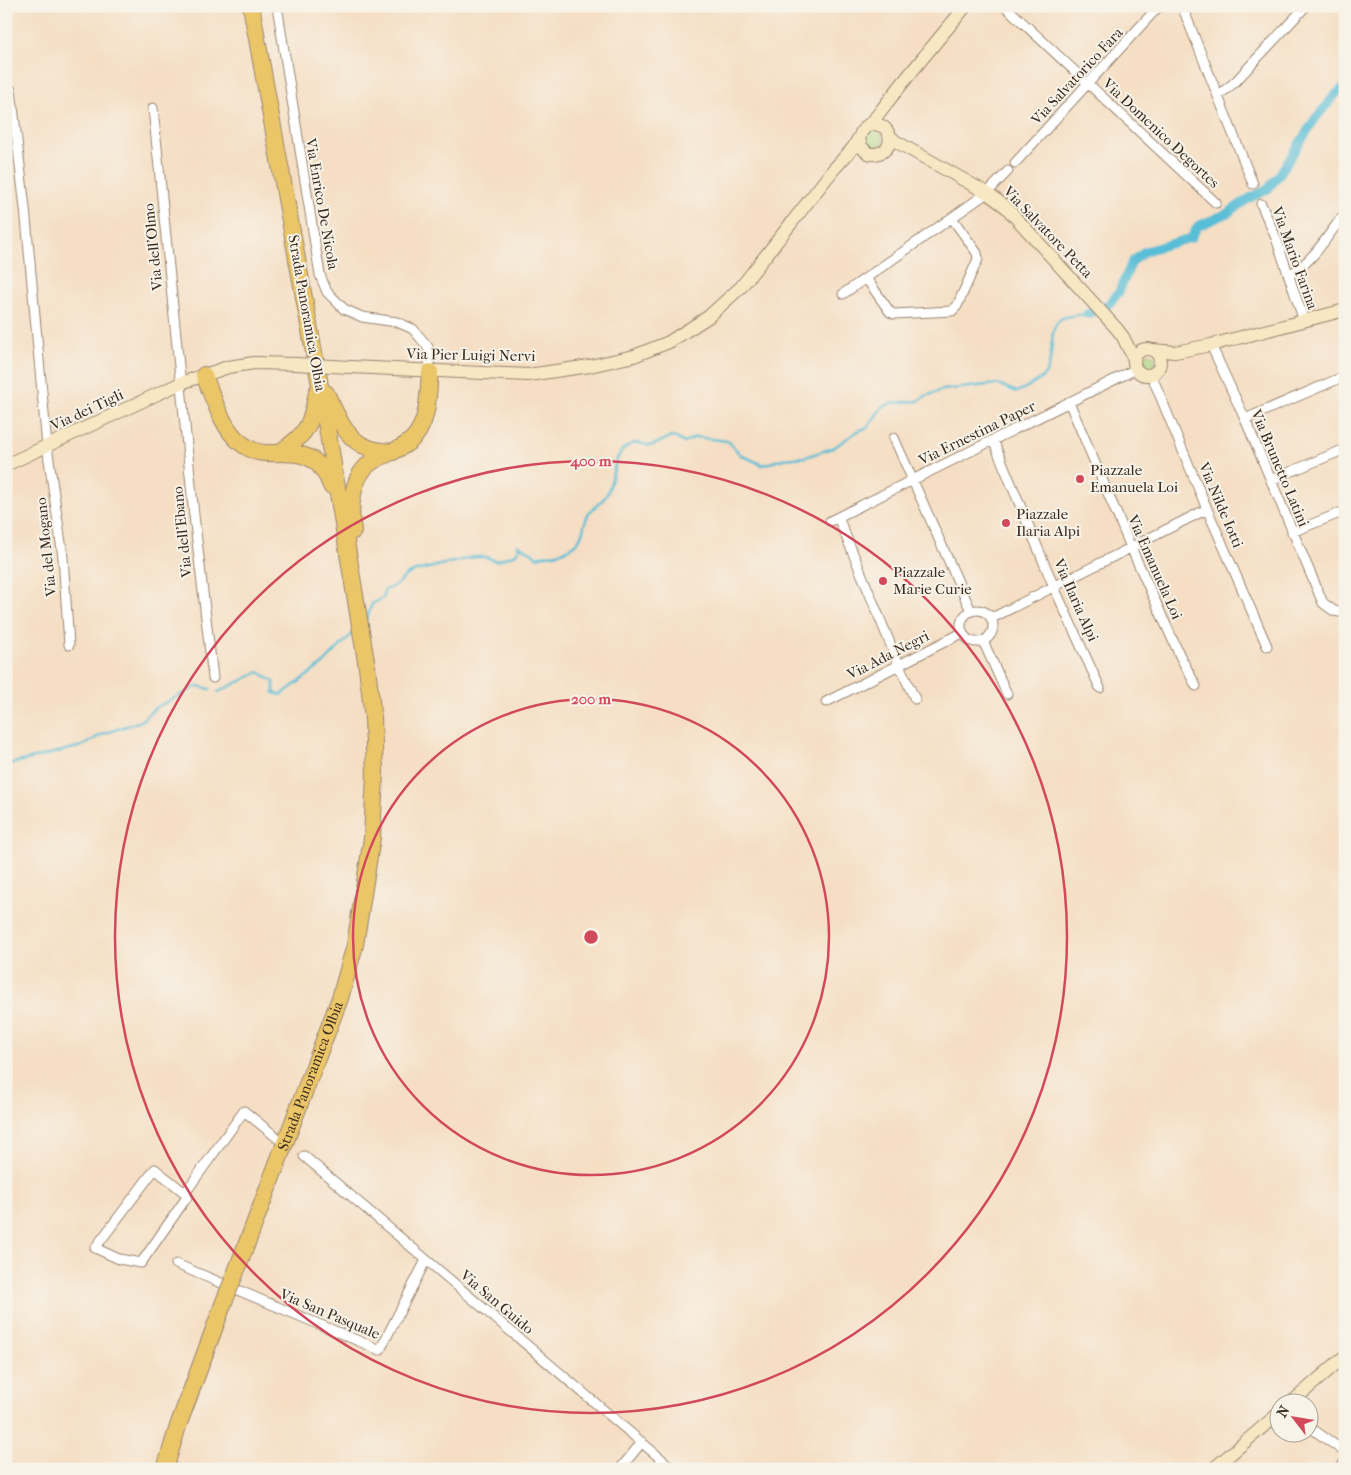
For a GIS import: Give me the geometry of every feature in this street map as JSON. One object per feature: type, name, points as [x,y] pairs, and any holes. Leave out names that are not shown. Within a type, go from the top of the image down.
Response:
[{"type":"highway","name":"Strada Panoramica Olbia","points":[[165,1469],[178,1426],[224,1302],[340,998],[355,946],[372,838],[375,773],[373,718],[367,667],[319,380],[251,6]]},
{"type":"highway","points":[[352,576],[359,560],[352,523],[352,497],[359,474],[372,462],[408,443],[418,432],[423,422],[430,372]]},
{"type":"highway","points":[[204,375],[228,428],[239,442],[252,450],[264,453],[280,452],[305,455],[319,464],[330,480],[338,538],[348,555]]},
{"type":"highway","points":[[319,380],[345,432],[357,443],[371,449],[393,452]]},
{"type":"highway","points":[[280,452],[297,441],[307,429],[313,412],[319,380]]},
{"type":"street","name":"Via Enrico De Nicola","points":[[277,6],[320,275],[327,292],[344,310],[362,317],[397,322],[413,329],[428,347],[430,372]]},
{"type":"street","points":[[876,124],[888,131],[889,141],[881,152],[872,154],[861,146],[859,137],[863,128],[876,124],[894,93],[966,6]]},
{"type":"street","name":"Via Domenico Degortes","points":[[1005,6],[1216,203]]},
{"type":"street","name":"Via Salvatorico Fara","points":[[1015,164],[1159,6]]},
{"type":"street","points":[[1182,6],[1253,184]]},
{"type":"street","points":[[1218,95],[1235,82],[1306,6]]},
{"type":"street","name":"Via del Mogano","points":[[11,90],[25,208],[47,446],[63,557],[69,645]]},
{"type":"street","name":"Via dell'Olmo","points":[[153,108],[181,383]]},
{"type":"street","name":"Via Pier Luigi Nervi","points":[[181,383],[228,367],[254,363],[528,375],[590,366],[634,356],[669,342],[708,317],[741,287],[833,170],[853,148],[859,137]]},
{"type":"street","name":"Via Salvatore Petta","points":[[889,141],[988,193],[1006,207],[1117,329],[1123,337],[1135,364]]},
{"type":"street","name":"Via Pier Luigi Nervi","points":[[833,170],[846,160],[868,152]]},
{"type":"street","points":[[843,294],[988,193],[1008,171]]},
{"type":"street","name":"Via Mario Farina","points":[[1261,204],[1276,238],[1304,321]]},
{"type":"street","points":[[1289,275],[1300,270],[1345,213]]},
{"type":"street","points":[[866,278],[890,312],[894,314],[949,311],[955,309],[978,259],[976,253],[952,218]]},
{"type":"street","name":"Via Salvatore Petta","points":[[1155,370],[1167,356],[1175,352],[1345,310]]},
{"type":"street","name":"Via Salvatore Petta","points":[[1117,329],[1150,349],[1175,352]]},
{"type":"street","name":"Via Brunetto Latini","points":[[1211,344],[1323,603],[1334,610],[1345,613]]},
{"type":"street","points":[[1150,349],[1159,357],[1155,370],[1141,373],[1135,364],[1138,352],[1150,349]]},
{"type":"street","name":"Via Ernestina Paper","points":[[899,665],[834,519],[1069,402],[1135,364]]},
{"type":"street","name":"Via Nilde Iotti","points":[[1155,370],[1207,509],[1267,646]]},
{"type":"street","points":[[1245,419],[1345,376]]},
{"type":"street","name":"Via dei Tigli","points":[[6,465],[181,383]]},
{"type":"street","name":"Via dell'Ebano","points":[[181,383],[212,678]]},
{"type":"street","name":"Via Emanuela Loi","points":[[1069,402],[1131,548],[1180,656],[1196,686]]},
{"type":"street","points":[[894,438],[971,611]]},
{"type":"street","name":"Via Ilaria Alpi","points":[[993,440],[1054,587],[1100,688]]},
{"type":"street","points":[[1271,480],[1345,449]]},
{"type":"street","points":[[990,617],[996,616],[1207,509]]},
{"type":"street","points":[[1292,532],[1345,510]]},
{"type":"street","points":[[971,611],[984,612],[990,617],[993,625],[992,632],[987,639],[972,642],[966,639],[960,628],[963,617],[971,611]]},
{"type":"street","name":"Via Ada Negri","points":[[826,702],[962,633]]},
{"type":"street","points":[[983,641],[1007,694]]},
{"type":"street","points":[[899,665],[915,699]]},
{"type":"street","points":[[185,1193],[244,1111],[285,1144]]},
{"type":"street","name":"Via San Guido","points":[[304,1156],[673,1469]]},
{"type":"street","points":[[155,1169],[185,1193],[188,1196],[141,1263],[119,1259],[94,1248],[155,1169]]},
{"type":"street","name":"Via San Pasquale","points":[[176,1264],[380,1350],[426,1260]]},
{"type":"street","points":[[1304,1392],[1344,1358]]},
{"type":"street","points":[[1213,1469],[1268,1422]]},
{"type":"street","points":[[1318,1433],[1345,1452]]},
{"type":"street","points":[[620,1469],[642,1442]]},
{"type":"street","points":[[1339,1469],[1345,1462]]},
{"type":"green space","points":[[874,130],[880,133],[883,139],[880,145],[874,148],[868,145],[865,139],[868,133]]},
{"type":"green space","points":[[1143,353],[1151,353],[1156,358],[1154,369],[1143,371],[1138,366],[1138,358]]},
{"type":"waterway","points":[[1087,314],[1108,305],[1119,292],[1132,262],[1145,251],[1191,238],[1198,226],[1228,213],[1248,199],[1268,189],[1315,119],[1345,86]]},
{"type":"waterway","points":[[366,620],[372,604],[383,598],[384,591],[399,583],[406,575],[416,571],[474,557],[486,557],[496,561],[516,554],[519,549],[518,545],[533,553],[536,557],[560,552],[571,547],[580,538],[589,513],[607,494],[614,466],[620,454],[631,444],[653,445],[671,437],[679,439],[684,443],[695,437],[728,441],[741,455],[763,465],[783,459],[805,457],[833,448],[858,431],[868,427],[882,407],[892,403],[918,401],[942,390],[997,384],[1017,392],[1040,379],[1046,373],[1049,367],[1052,336],[1057,323],[1067,317],[1087,314]]},
{"type":"waterway","points":[[218,692],[259,672],[274,682],[274,693],[281,695],[323,664],[355,631]]},
{"type":"waterway","points":[[6,765],[82,746],[103,734],[141,721],[155,708],[198,686],[210,689]]},
{"type":"place","name":"Piazzale Emanuela Loi","points":[[1080,479]]},
{"type":"place","name":"Piazzale Ilaria Alpi","points":[[1006,523]]},
{"type":"place","name":"Piazzale Marie Curie","points":[[883,581]]}]
